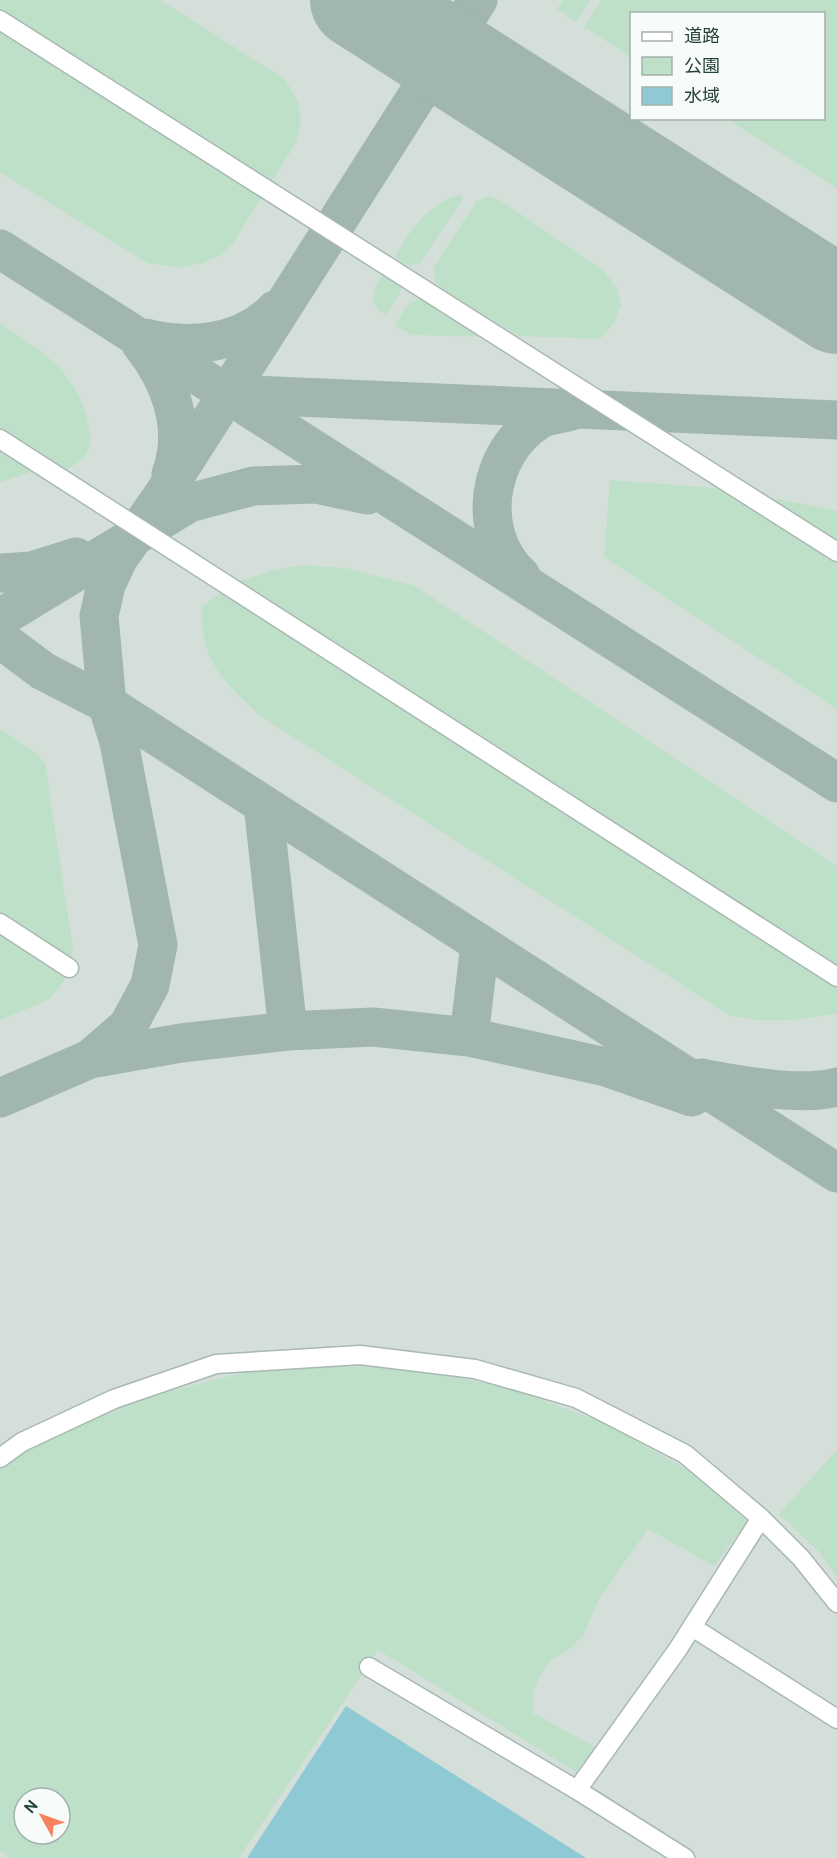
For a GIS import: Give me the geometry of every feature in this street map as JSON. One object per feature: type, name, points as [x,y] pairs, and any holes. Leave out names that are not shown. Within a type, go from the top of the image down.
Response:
[{"type":"lane","points":[[0,20],[837,552]]},
{"type":"lane","points":[[0,439],[837,977]]},
{"type":"lane","points":[[0,923],[69,968]]},
{"type":"lane","points":[[0,1458],[22,1442],[114,1399],[216,1365],[360,1355],[475,1369],[576,1398],[685,1454],[760,1518],[801,1558],[837,1603]]},
{"type":"lane","points":[[577,1790],[692,1627],[760,1518]]},
{"type":"lane","points":[[692,1627],[837,1719]]},
{"type":"lane","points":[[369,1667],[577,1790],[685,1858]]},
{"type":"shaded area","points":[[0,0],[837,0],[837,1858],[0,1858]]},
{"type":"green space","points":[[0,0],[160,0],[285,79],[298,101],[301,120],[296,143],[234,242],[223,254],[203,263],[178,268],[147,263],[0,172]]},
{"type":"green space","points":[[563,0],[590,0],[576,22],[557,9]]},
{"type":"green space","points":[[601,0],[837,0],[837,188],[729,120],[825,120],[825,12],[630,12],[630,56],[584,27]]},
{"type":"green space","points":[[461,194],[463,199],[420,263],[410,266],[395,258],[407,237],[422,218],[440,203]]},
{"type":"green space","points":[[488,196],[500,200],[604,271],[617,288],[621,304],[615,322],[600,339],[518,336],[441,288],[435,281],[433,268],[476,202]]},
{"type":"green space","points":[[385,270],[401,284],[400,293],[387,314],[381,313],[373,303],[375,287]]},
{"type":"green space","points":[[428,298],[487,337],[412,335],[395,326],[407,306],[416,300]]},
{"type":"green space","points":[[0,323],[54,362],[73,386],[81,401],[89,427],[90,445],[81,460],[61,474],[0,435]]},
{"type":"green space","points":[[0,444],[40,469],[0,482]]},
{"type":"green space","points":[[610,480],[728,489],[837,511],[837,709],[604,557]]},
{"type":"green space","points":[[302,565],[346,568],[415,586],[837,866],[837,972],[238,582],[270,571]]},
{"type":"green space","points":[[226,590],[837,983],[837,1013],[784,1020],[758,1020],[731,1016],[260,716],[216,668],[205,641],[202,606]]},
{"type":"green space","points":[[0,729],[35,752],[45,763],[73,949],[64,982],[48,1000],[0,1020]]},
{"type":"green space","points":[[331,1366],[408,1368],[503,1386],[602,1422],[688,1470],[751,1516],[714,1566],[648,1529],[599,1599],[583,1636],[566,1652],[551,1660],[539,1678],[533,1693],[533,1713],[595,1747],[576,1772],[378,1650],[239,1858],[10,1858],[0,1851],[0,1468],[18,1454],[139,1399],[246,1372]]},
{"type":"green space","points":[[837,1450],[837,1577],[818,1551],[779,1514]]},
{"type":"water","points":[[346,1706],[586,1858],[247,1858]]},
{"type":"taxiway","points":[[90,1059],[128,1026],[150,985],[158,945],[119,742],[107,704],[99,616],[106,585],[118,559],[163,495],[478,0]]},
{"type":"taxiway","points":[[0,249],[837,783]]},
{"type":"taxiway","points":[[145,338],[179,343],[214,341],[247,331],[275,310]]},
{"type":"taxiway","points":[[141,344],[168,389],[177,422],[176,457],[171,474]]},
{"type":"taxiway","points":[[228,394],[837,420]]},
{"type":"taxiway","points":[[521,576],[506,559],[497,539],[493,517],[493,495],[498,473],[507,452],[521,434],[543,418],[571,411]]},
{"type":"taxiway","points":[[0,618],[189,503],[253,486],[316,484],[367,495]]},
{"type":"taxiway","points":[[0,573],[31,571],[76,557]]},
{"type":"taxiway","points":[[0,639],[43,671],[107,704],[837,1173]]},
{"type":"taxiway","points":[[263,804],[288,1031]]},
{"type":"taxiway","points":[[469,1037],[480,944]]},
{"type":"taxiway","points":[[0,1098],[90,1059],[181,1043],[288,1031],[373,1027],[469,1037],[606,1067],[692,1097]]},
{"type":"taxiway","points":[[701,1078],[751,1087],[788,1090],[822,1090],[837,1087]]},
{"type":"runway","points":[[359,0],[837,305]]}]
